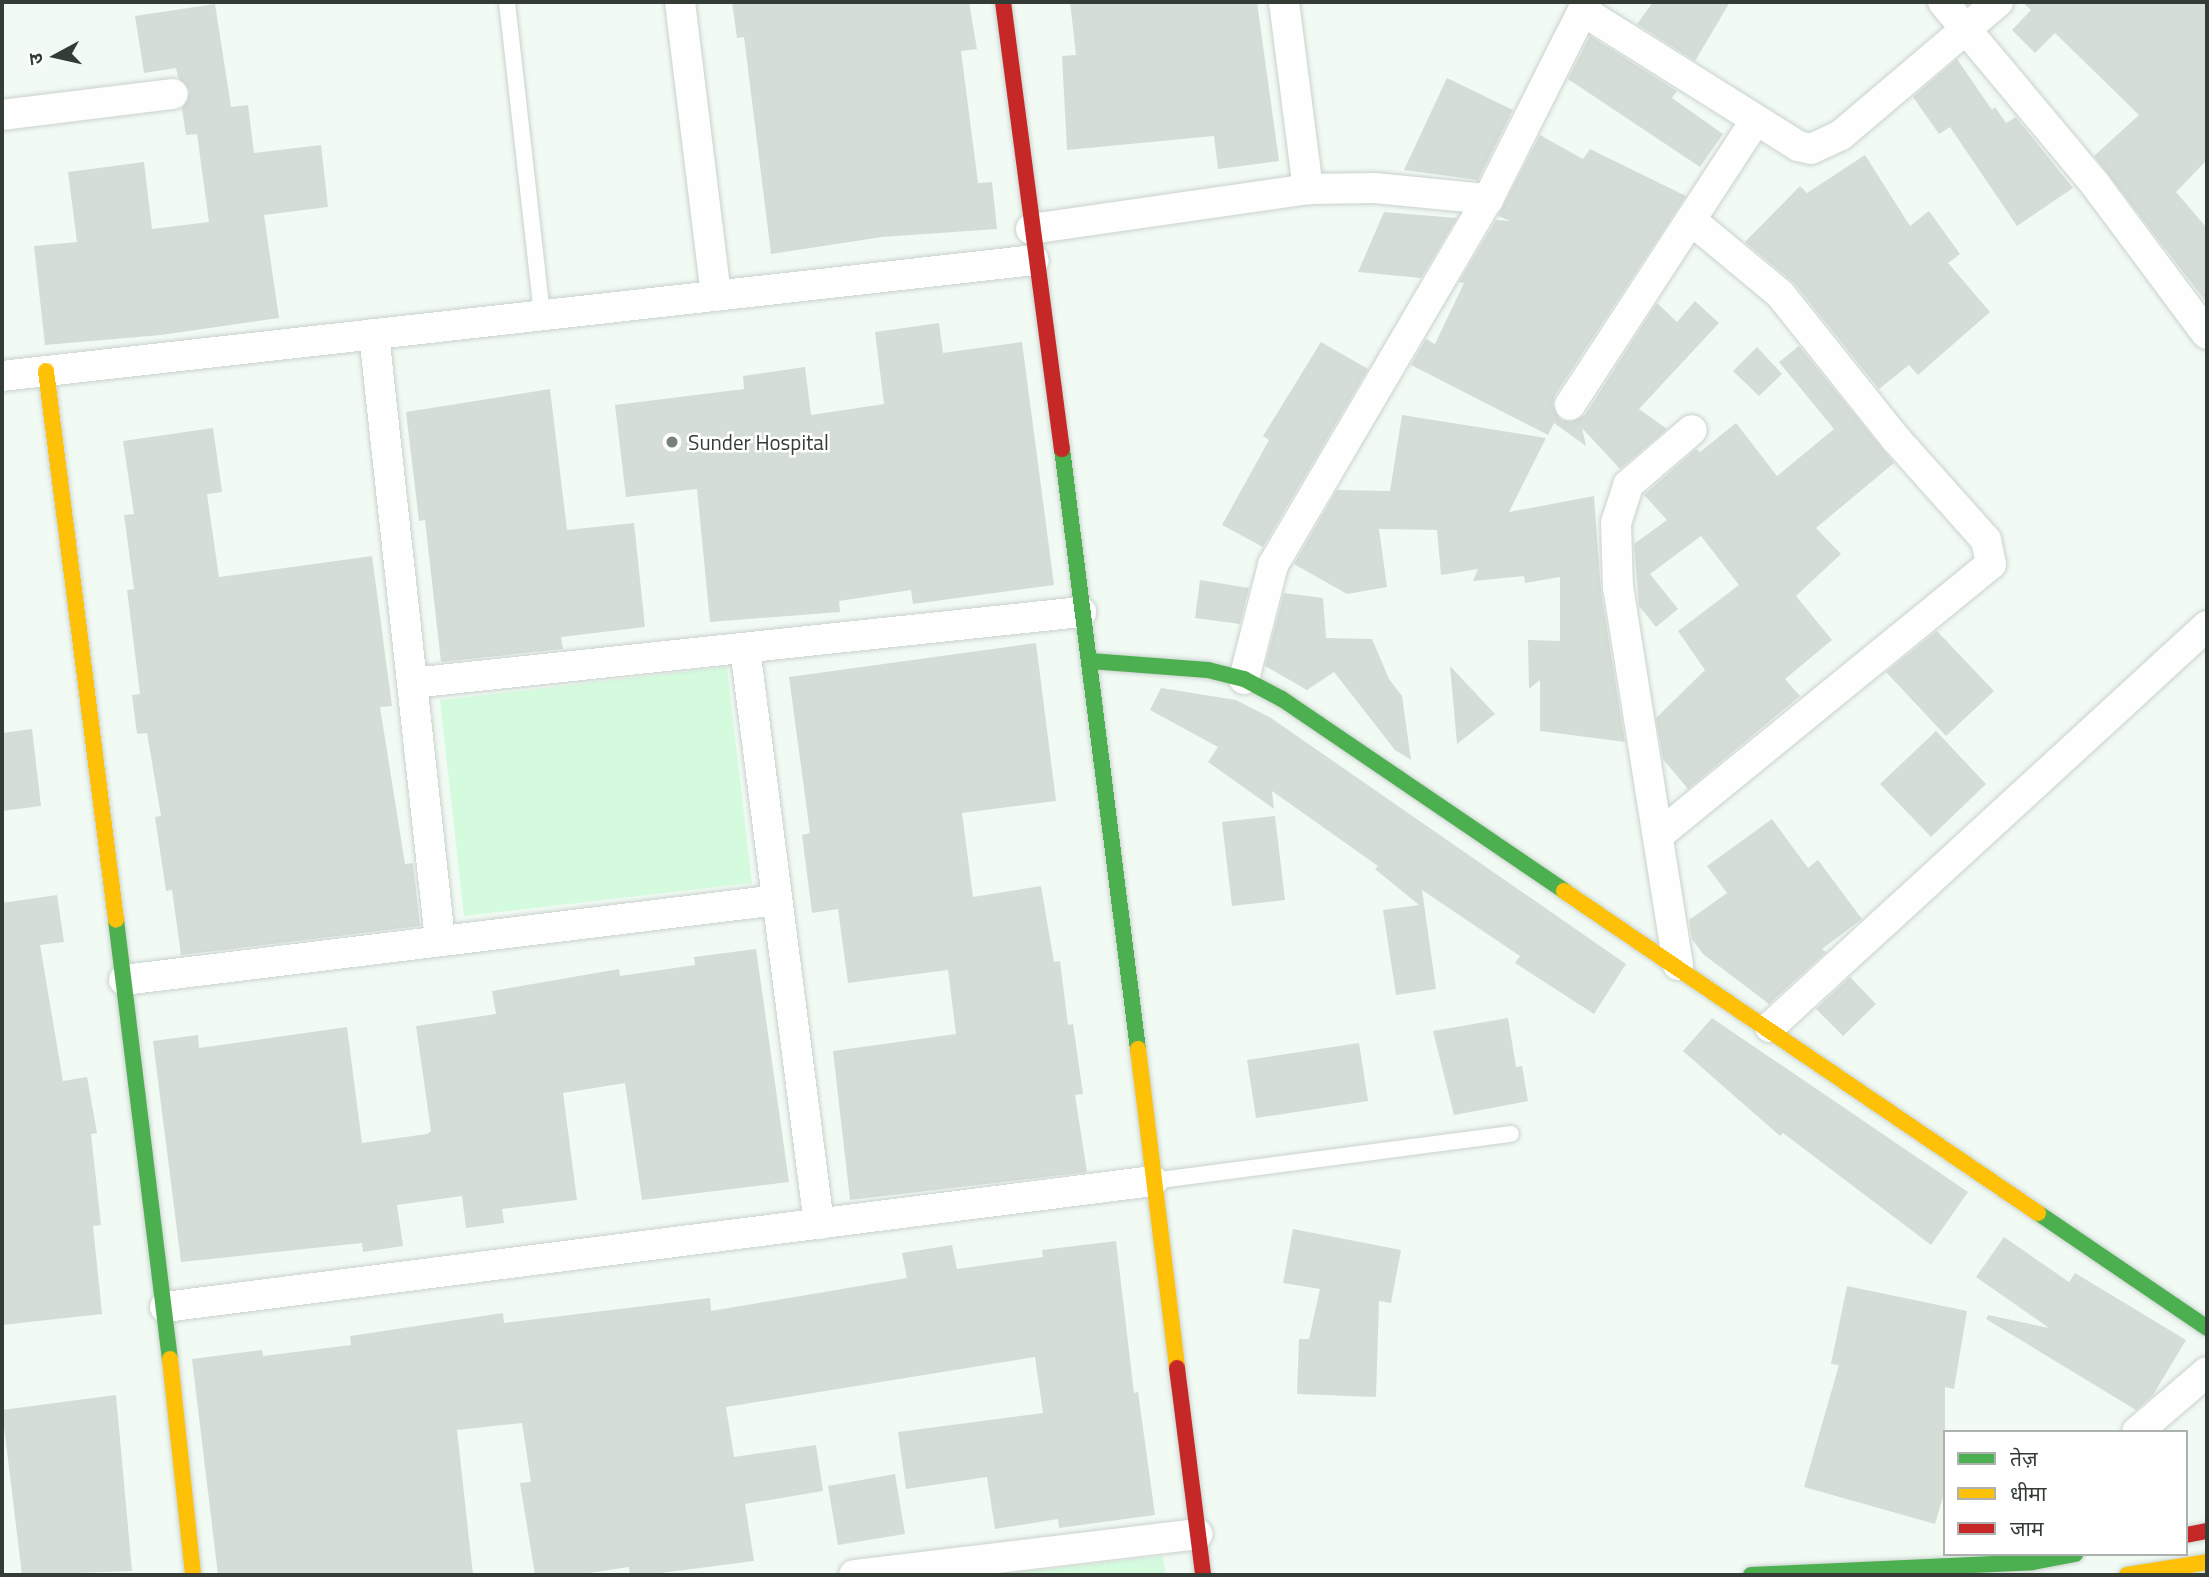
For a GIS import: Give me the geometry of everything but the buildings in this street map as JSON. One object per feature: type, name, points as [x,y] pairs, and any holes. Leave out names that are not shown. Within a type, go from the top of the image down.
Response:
[{"type":"street","points":[[680,2],[716,296]]},
{"type":"street","points":[[1003,2],[1034,260],[1081,612],[1090,661],[1203,1575]]},
{"type":"street","points":[[1283,2],[1308,189]]},
{"type":"street","points":[[1943,2],[2095,184],[2207,334]]},
{"type":"street","points":[[1244,678],[1273,565],[1488,199],[1585,6],[1798,146],[1825,146],[1968,31],[1998,2]]},
{"type":"street","points":[[2,115],[173,94]]},
{"type":"street","points":[[1570,405],[1756,120]]},
{"type":"street","points":[[1031,229],[1308,189],[1375,188],[1488,199]]},
{"type":"street","points":[[1660,834],[1991,564],[1986,540],[1895,438],[1780,294],[1691,220]]},
{"type":"street","points":[[2,376],[1034,260]]},
{"type":"street","points":[[374,334],[440,940]]},
{"type":"street","points":[[46,371],[165,1307],[193,1575]]},
{"type":"street","points":[[1678,965],[1660,834],[1618,588],[1616,523],[1619,502],[1628,485],[1692,430]]},
{"type":"street","points":[[412,683],[1081,612]]},
{"type":"street","points":[[1770,1027],[2207,626]]},
{"type":"street","points":[[745,648],[819,1224]]},
{"type":"street","points":[[1090,661],[1158,664],[1244,678],[1282,699],[1770,1027],[2207,1328]]},
{"type":"street","points":[[124,979],[778,900]]},
{"type":"street","points":[[165,1307],[1153,1181]]},
{"type":"street","points":[[2139,1430],[2207,1372]]},
{"type":"street","points":[[2188,1535],[2207,1531]]},
{"type":"street","points":[[855,1575],[1198,1534]]},
{"type":"street","points":[[1751,1575],[2010,1564],[2062,1556]]},
{"type":"street","points":[[2127,1575],[2207,1562]]},
{"type":"lane","points":[[507,2],[542,315]]},
{"type":"lane","points":[[1153,1181],[1511,1134]]},
{"type":"green space","points":[[727,667],[752,883],[464,916],[440,700]]},
{"type":"green space","points":[[1163,1556],[1166,1575],[995,1575]]},
{"type":"traffic: fast","points":[[1062,449],[1138,1049]]},
{"type":"traffic: fast","points":[[1090,661],[1208,670],[1244,679],[1282,699],[1564,891]]},
{"type":"traffic: fast","points":[[116,920],[170,1359]]},
{"type":"traffic: fast","points":[[2038,1213],[2207,1328]]},
{"type":"traffic: fast","points":[[1751,1575],[2033,1562],[2064,1556]]},
{"type":"traffic: slow","points":[[46,371],[116,920]]},
{"type":"traffic: slow","points":[[1564,891],[2038,1213]]},
{"type":"traffic: slow","points":[[1138,1049],[1177,1368]]},
{"type":"traffic: slow","points":[[170,1359],[193,1575]]},
{"type":"traffic: slow","points":[[2127,1575],[2207,1562]]},
{"type":"traffic: jam","points":[[1003,2],[1062,449]]},
{"type":"traffic: jam","points":[[1177,1368],[1203,1575]]},
{"type":"traffic: jam","points":[[2188,1535],[2207,1531]]},
{"type":"place","name":"Sunder Hospital","points":[[672,442]]}]
